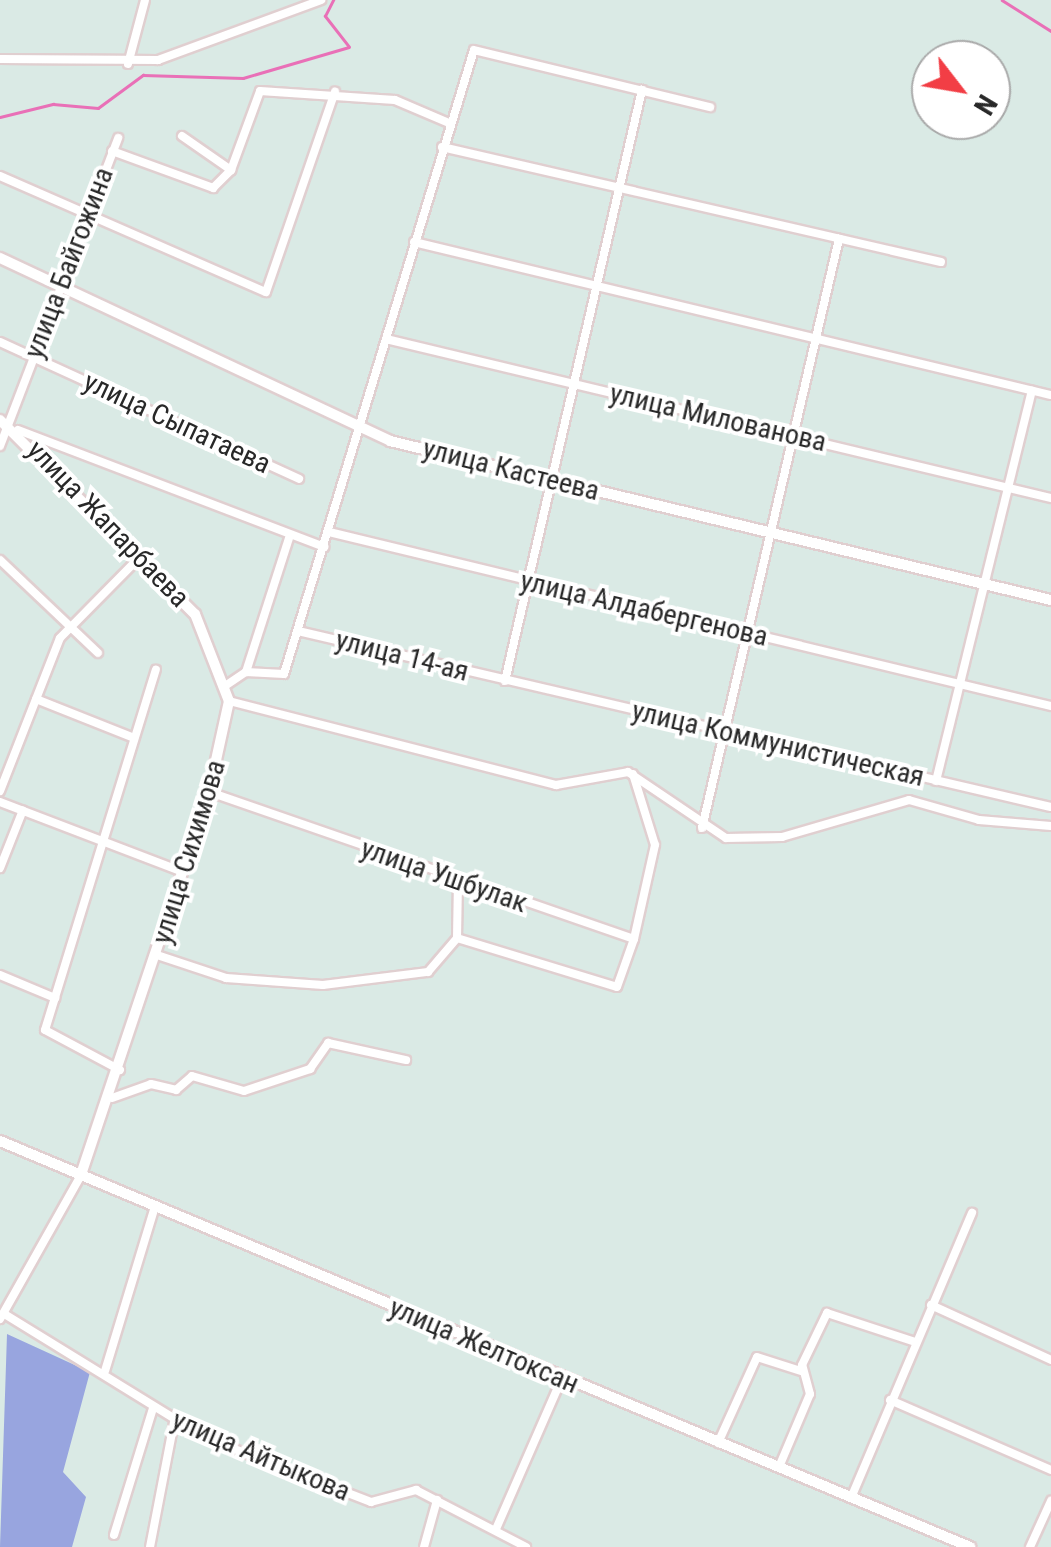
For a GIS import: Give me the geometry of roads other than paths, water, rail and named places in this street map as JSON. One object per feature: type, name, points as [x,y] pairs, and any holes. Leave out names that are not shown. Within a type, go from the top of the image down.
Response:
[{"type":"street","points":[[128,64],[145,0]]},
{"type":"street","points":[[0,59],[128,64],[321,0]]},
{"type":"street","points":[[710,107],[480,49],[469,56],[284,674],[246,672],[224,686],[230,701],[556,785],[633,774],[702,828],[726,838],[782,837],[908,800],[1051,826]]},
{"type":"street","points":[[505,682],[642,90]]},
{"type":"street","points":[[112,151],[204,188],[231,170],[254,94],[335,92],[395,100],[450,123]]},
{"type":"street","points":[[0,176],[260,292],[270,287],[311,178],[335,92]]},
{"type":"street","points":[[189,136],[231,170]]},
{"type":"street","name":"улица Байгожина","points":[[0,446],[118,138]]},
{"type":"street","points":[[442,147],[941,262]]},
{"type":"street","points":[[702,828],[839,239]]},
{"type":"street","points":[[414,242],[1051,396]]},
{"type":"street","name":"улица Кастеева","points":[[0,258],[358,428],[552,480],[1051,600]]},
{"type":"street","name":"улица Милованова","points":[[386,340],[1051,498]]},
{"type":"street","name":"улица Сыпатаева","points":[[0,342],[298,479]]},
{"type":"street","points":[[936,781],[1032,391]]},
{"type":"street","points":[[9,425],[289,538],[324,548]]},
{"type":"street","name":"улица Жапарбаева","points":[[9,425],[195,614],[224,686]]},
{"type":"street","name":"улица Алдабергенова","points":[[329,532],[1051,706]]},
{"type":"street","points":[[246,672],[289,538]]},
{"type":"street","points":[[0,791],[69,625],[140,556]]},
{"type":"street","points":[[0,560],[98,653]]},
{"type":"street","name":"улица 14-ая","points":[[298,631],[505,682]]},
{"type":"street","points":[[120,1070],[46,1036],[156,670]]},
{"type":"street","name":"улица Коммунистическая","points":[[505,682],[1051,808]]},
{"type":"street","points":[[36,699],[134,738]]},
{"type":"street","name":"улица Сихимова","points":[[81,1175],[112,1098],[209,792],[230,701]]},
{"type":"street","points":[[457,938],[617,986],[634,939],[655,845],[633,774]]},
{"type":"street","name":"улица Ушбулак","points":[[209,792],[458,882],[634,939]]},
{"type":"street","points":[[0,802],[183,872]]},
{"type":"street","points":[[0,868],[23,810]]},
{"type":"street","points":[[157,955],[226,978],[322,984],[428,972],[457,938],[458,882]]},
{"type":"street","points":[[0,975],[55,998]]},
{"type":"street","points":[[112,1098],[151,1084],[176,1090],[192,1076],[244,1091],[310,1069],[328,1043],[406,1060]]},
{"type":"street","name":"улица Желтоксан","points":[[0,1141],[780,1467],[954,1544],[970,1547]]},
{"type":"street","points":[[3,1317],[81,1175]]},
{"type":"street","points":[[105,1371],[155,1206]]},
{"type":"street","points":[[850,1498],[972,1213]]},
{"type":"street","points":[[930,1305],[1051,1360]]},
{"type":"street","points":[[780,1467],[810,1394],[802,1371],[832,1311],[915,1342]]},
{"type":"street","name":"улица Айтыкова","points":[[3,1317],[105,1371],[174,1422],[371,1502],[403,1488],[437,1500],[526,1547]]},
{"type":"street","points":[[718,1443],[757,1357],[802,1371]]},
{"type":"street","points":[[496,1529],[562,1378]]},
{"type":"street","points":[[890,1400],[1051,1470]]},
{"type":"street","points":[[114,1535],[153,1408]]},
{"type":"street","points":[[150,1547],[174,1422]]},
{"type":"street","points":[[424,1547],[437,1500]]},
{"type":"street","points":[[1030,1547],[1051,1502]]},
{"type":"waterway","points":[[0,117],[53,104],[98,108],[143,75],[243,78],[349,47],[325,16],[333,0]]},
{"type":"waterway","points":[[1002,0],[1051,31]]}]
